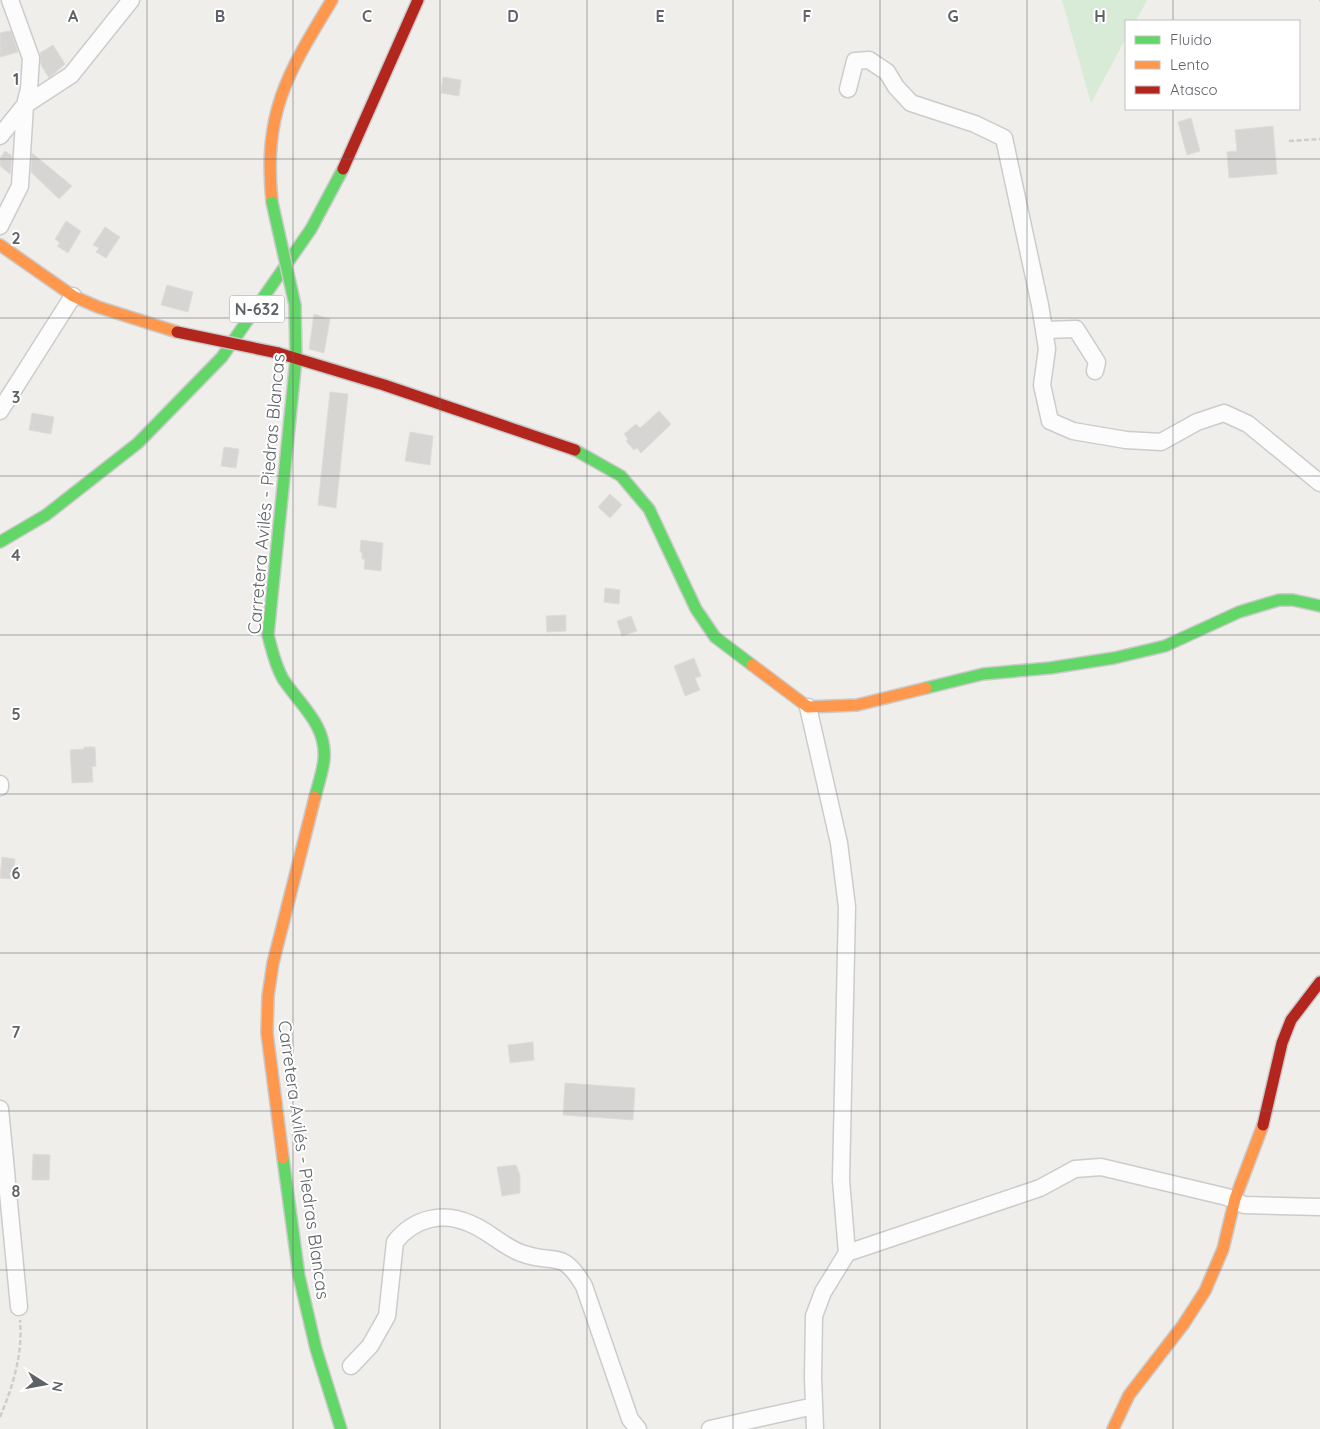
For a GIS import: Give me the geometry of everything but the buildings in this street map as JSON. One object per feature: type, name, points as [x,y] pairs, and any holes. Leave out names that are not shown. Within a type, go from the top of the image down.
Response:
[{"type":"main road","name":"Carretera Avilés - Piedras Blancas","points":[[332,0],[296,62],[278,102],[270,140],[272,202],[295,305],[296,359],[268,635],[273,656],[283,678],[312,716],[322,735],[324,759],[272,963],[268,996],[267,1033],[299,1276],[316,1349],[341,1429]]},
{"type":"main road","name":"N-632","points":[[0,542],[46,515],[138,443],[222,357],[311,228],[347,161],[418,0]]},
{"type":"main road","points":[[0,245],[72,296],[98,307],[177,332],[278,353],[384,385],[575,450],[621,476],[649,509],[696,608],[715,637],[808,707],[857,705],[983,674],[1050,668],[1114,658],[1165,646],[1239,612],[1279,600],[1292,600],[1320,606]]},
{"type":"main road","points":[[1114,1429],[1128,1395],[1183,1325],[1205,1291],[1223,1249],[1235,1199],[1265,1119],[1282,1044],[1291,1020],[1320,982]]},
{"type":"street","points":[[0,226],[20,186],[25,105],[29,90],[31,58],[10,0]]},
{"type":"street","points":[[0,136],[25,105],[70,75],[132,0]]},
{"type":"street","points":[[848,89],[855,61],[869,60],[887,72],[896,87],[911,103],[975,124],[1004,138],[1044,330],[1047,349],[1042,385],[1050,421],[1073,431],[1126,440],[1161,442],[1197,422],[1224,413],[1248,424],[1320,483]]},
{"type":"street","points":[[0,411],[72,296]]},
{"type":"street","points":[[1044,330],[1076,329],[1097,362],[1095,371]]},
{"type":"street","points":[[808,707],[839,843],[847,907],[841,1180],[847,1253],[823,1292],[814,1316],[815,1429]]},
{"type":"street","points":[[0,1109],[19,1307]]},
{"type":"street","points":[[847,1253],[1040,1188],[1075,1169],[1102,1166],[1235,1199],[1244,1205],[1320,1207]]},
{"type":"street","points":[[350,1366],[370,1346],[387,1316],[395,1242],[403,1232],[415,1223],[430,1218],[447,1217],[471,1224],[500,1243],[522,1254],[563,1260],[575,1271],[584,1286],[630,1419],[638,1429]]},
{"type":"street","points":[[710,1429],[814,1406]]},
{"type":"path","points":[[1289,141],[1320,139]]},
{"type":"path","points":[[0,1418],[18,1364],[21,1334],[19,1307]]},
{"type":"green space","points":[[1062,0],[1147,0],[1137,20],[1125,20],[1125,40],[1091,103]]},
{"type":"traffic: fast","points":[[0,542],[46,515],[138,443],[222,357],[311,229],[343,169]]},
{"type":"traffic: fast","points":[[272,202],[295,305]]},
{"type":"traffic: fast","points":[[295,305],[296,359],[268,635],[283,679],[311,716],[321,736],[324,747],[324,759],[315,797]]},
{"type":"traffic: fast","points":[[575,450],[621,476],[649,509],[696,609],[715,637],[752,665]]},
{"type":"traffic: fast","points":[[926,688],[983,674],[1050,668],[1114,658],[1165,646],[1239,612],[1279,600],[1293,600],[1320,606]]},
{"type":"traffic: fast","points":[[283,1158],[299,1276],[316,1349],[341,1429]]},
{"type":"traffic: slow","points":[[272,202],[270,171],[271,143],[275,118],[282,95],[302,50],[332,0]]},
{"type":"traffic: slow","points":[[0,245],[73,296],[98,307],[177,332]]},
{"type":"traffic: slow","points":[[752,665],[808,707],[857,705],[926,688]]},
{"type":"traffic: slow","points":[[283,1158],[267,1033],[268,996],[273,963],[315,797]]},
{"type":"traffic: slow","points":[[1113,1429],[1129,1395],[1183,1325],[1205,1291],[1223,1249],[1235,1199],[1263,1125]]},
{"type":"traffic: jam","points":[[343,169],[418,0]]},
{"type":"traffic: jam","points":[[177,332],[278,353]]},
{"type":"traffic: jam","points":[[278,353],[384,385],[575,450]]},
{"type":"traffic: jam","points":[[1263,1125],[1282,1043],[1291,1020],[1320,982]]}]
